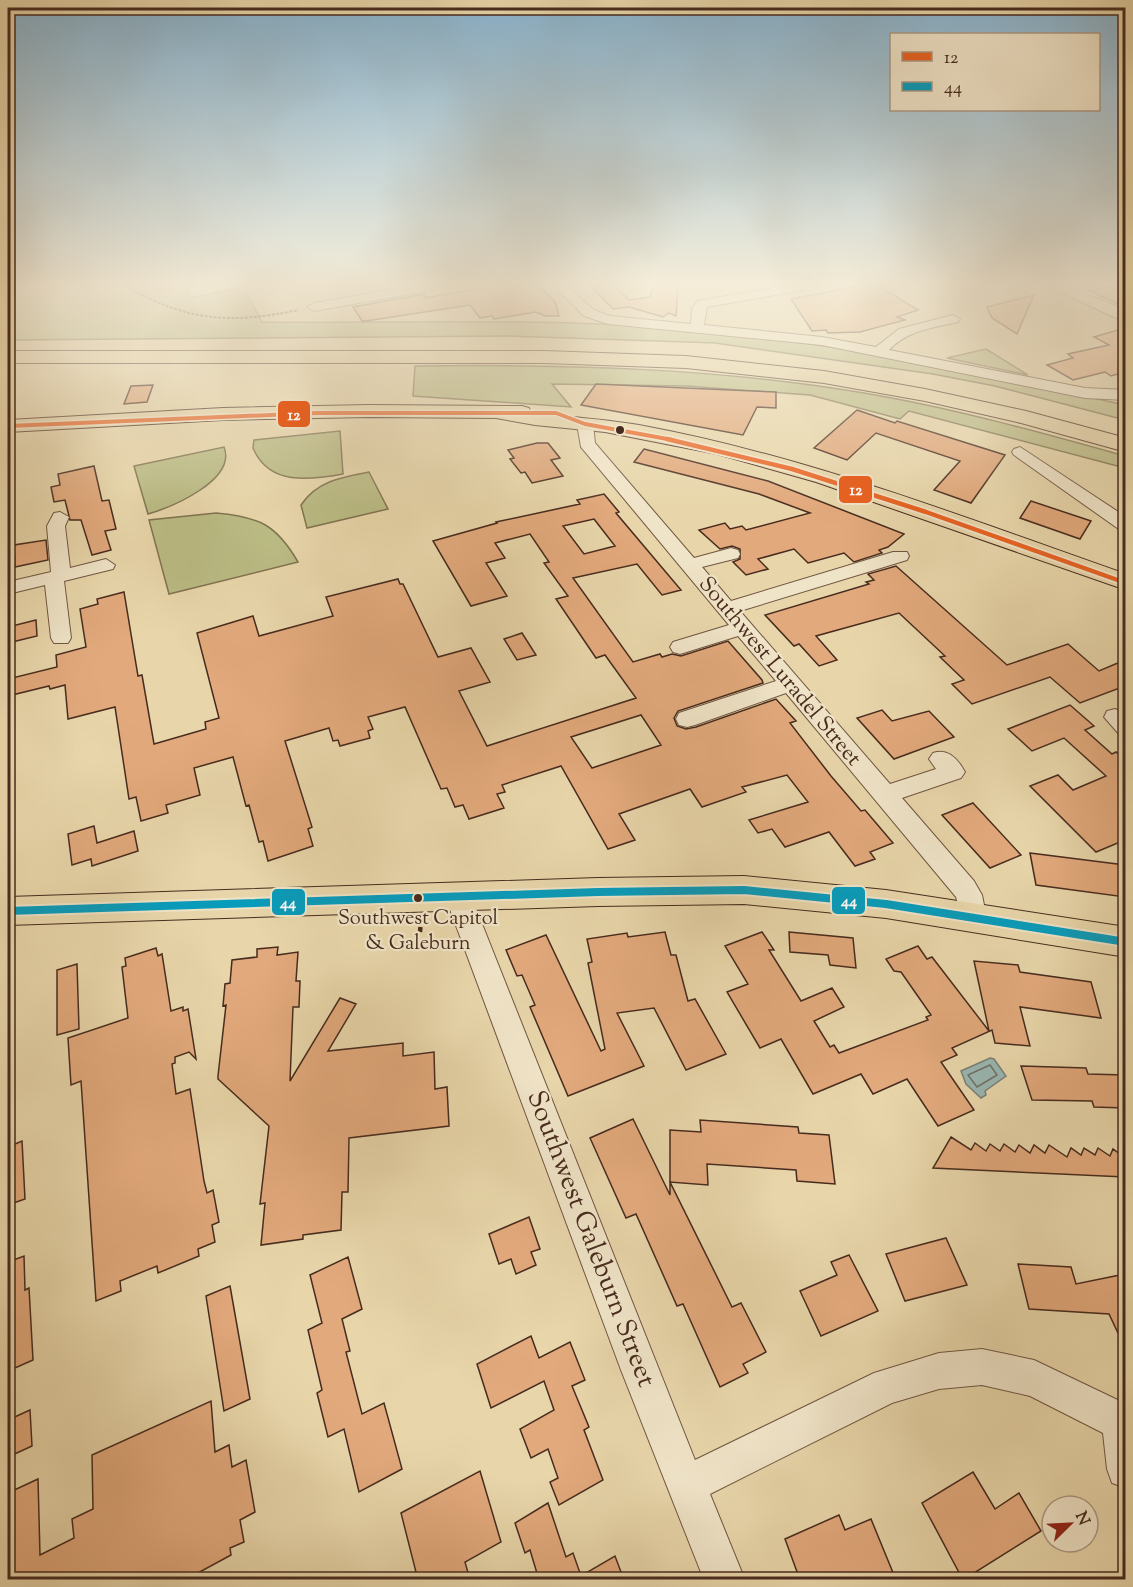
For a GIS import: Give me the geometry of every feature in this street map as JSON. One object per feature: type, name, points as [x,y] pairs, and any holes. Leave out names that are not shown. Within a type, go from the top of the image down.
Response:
[{"type":"highway","points":[[636,360],[719,364],[908,392],[1039,420],[1125,445]]},
{"type":"highway","points":[[777,360],[832,366],[973,391],[1125,430]]},
{"type":"main road","points":[[8,426],[320,412],[503,414],[535,421],[585,424],[675,439],[779,464],[903,504],[1125,583]]},
{"type":"main road","points":[[8,911],[458,896],[744,890],[886,904],[974,920],[1125,942]]},
{"type":"street","points":[[919,360],[1058,388],[1120,395]]},
{"type":"street","name":"Southwest Luradel Street","points":[[585,424],[586,444],[969,895],[974,920]]},
{"type":"street","points":[[1020,452],[1125,526]]},
{"type":"street","points":[[60,517],[56,526],[61,638]]},
{"type":"street","points":[[688,565],[731,554]]},
{"type":"street","points":[[725,609],[900,556]]},
{"type":"street","points":[[8,588],[106,565]]},
{"type":"street","points":[[680,647],[742,628]]},
{"type":"street","points":[[687,719],[789,684]]},
{"type":"street","points":[[885,795],[953,772],[941,759]]},
{"type":"street","name":"Southwest Galeburn Street","points":[[458,896],[639,1371],[725,1580]]},
{"type":"street","points":[[687,1485],[887,1386],[939,1371],[982,1367],[1034,1378],[1123,1424],[1125,1469]]},
{"type":"green space","points":[[835,360],[906,360],[1000,378],[1125,405],[1125,420],[995,386],[933,374]]},
{"type":"green space","points":[[957,360],[1004,360],[1028,375]]},
{"type":"green space","points":[[415,366],[640,369],[752,378],[864,393],[963,413],[1125,456],[1125,468],[909,411],[900,419],[810,395],[687,386],[552,384],[571,407],[413,396]]},
{"type":"green space","points":[[340,431],[343,474],[317,478],[292,478],[280,475],[260,460],[253,448],[254,440]]},
{"type":"green space","points":[[224,447],[225,459],[221,470],[212,481],[186,498],[148,514],[134,466]]},
{"type":"green space","points":[[369,472],[388,509],[307,528],[301,505],[307,497],[331,481]]},
{"type":"green space","points":[[216,513],[244,517],[265,525],[282,539],[298,562],[169,594],[149,520]]},
{"type":"water","points":[[990,1058],[994,1059],[1006,1076],[985,1091],[986,1095],[981,1098],[966,1084],[961,1071]]},
{"type":"building","points":[[1065,360],[1125,360],[1125,372],[1111,376],[1105,372],[1073,380],[1047,365]]},
{"type":"building","points":[[596,384],[776,392],[776,408],[757,407],[743,435],[581,405]]},
{"type":"building","points":[[153,385],[147,402],[124,404],[131,386]]},
{"type":"building","points":[[857,410],[1005,455],[971,503],[934,490],[960,461],[876,433],[847,460],[814,448]]},
{"type":"building","points":[[537,443],[548,443],[560,458],[551,460],[563,476],[532,483],[525,472],[521,473],[510,459],[514,458],[508,450]]},
{"type":"building","points":[[644,449],[768,481],[904,534],[888,547],[879,550],[882,553],[854,562],[844,553],[808,563],[794,549],[758,559],[768,569],[746,575],[733,562],[740,559],[740,549],[732,546],[720,549],[699,530],[725,523],[730,529],[742,526],[746,530],[810,513],[759,494],[634,462]]},
{"type":"building","points":[[94,466],[102,501],[109,500],[116,529],[105,531],[111,550],[92,555],[81,520],[70,520],[65,500],[54,502],[51,487],[60,485],[58,474]]},
{"type":"building","points":[[604,494],[619,512],[616,513],[681,590],[662,595],[637,564],[573,578],[633,662],[660,654],[662,657],[672,654],[681,656],[728,641],[762,680],[763,683],[678,711],[674,718],[677,726],[686,729],[696,727],[776,699],[796,721],[790,723],[831,776],[861,811],[865,810],[893,843],[870,852],[875,859],[855,866],[829,832],[785,847],[772,829],[758,833],[749,820],[808,802],[787,775],[742,787],[746,792],[702,807],[690,789],[619,814],[635,840],[608,849],[561,766],[502,785],[505,792],[497,794],[504,808],[469,819],[463,805],[455,807],[447,788],[441,789],[405,707],[368,717],[373,729],[368,731],[370,738],[340,746],[338,740],[333,741],[329,728],[285,741],[312,827],[308,829],[313,846],[268,861],[263,841],[259,842],[249,805],[246,806],[233,757],[194,768],[200,795],[166,805],[168,813],[141,821],[136,797],[129,799],[115,707],[68,719],[65,685],[50,689],[49,686],[8,696],[8,679],[57,667],[56,655],[86,647],[80,609],[98,604],[97,599],[124,592],[138,676],[142,675],[154,744],[206,729],[205,722],[219,718],[197,633],[253,616],[259,636],[333,616],[326,597],[398,579],[400,584],[403,584],[438,657],[471,648],[490,682],[459,691],[487,746],[636,698],[605,655],[596,658],[556,599],[568,596],[544,563],[549,562],[530,534],[495,543],[505,558],[486,563],[507,596],[471,606],[433,541],[496,522],[580,504],[577,500]],"holes":[[[594,519],[615,546],[584,554],[563,526]],[[641,715],[661,745],[592,768],[571,737]]]},
{"type":"building","points":[[1031,501],[1091,521],[1080,539],[1020,518]]},
{"type":"building","points":[[46,540],[48,560],[15,567],[14,545]]},
{"type":"building","points":[[896,566],[1007,665],[1068,644],[1099,671],[1125,660],[1125,686],[1080,703],[1050,677],[972,704],[952,684],[964,680],[940,657],[945,656],[899,613],[816,636],[837,660],[819,666],[799,644],[794,646],[765,615],[869,584],[866,582],[874,580],[868,574]]},
{"type":"building","points":[[36,620],[37,636],[8,643],[8,627]]},
{"type":"building","points":[[522,633],[536,655],[517,660],[504,639]]},
{"type":"building","points":[[1070,705],[1094,726],[1085,730],[1112,754],[1116,752],[1125,760],[1125,840],[1096,852],[1030,786],[1058,775],[1073,790],[1106,776],[1064,738],[1032,751],[1008,729]]},
{"type":"building","points":[[882,710],[892,721],[929,711],[954,737],[894,759],[857,718]]},
{"type":"building","points":[[973,803],[1021,855],[990,868],[942,815]]},
{"type":"building","points":[[94,826],[97,843],[134,831],[138,851],[92,866],[91,859],[72,865],[68,834]]},
{"type":"building","points":[[1030,853],[1125,865],[1125,897],[1036,885]]},
{"type":"building","points":[[665,932],[671,955],[676,955],[688,1001],[695,999],[726,1054],[686,1070],[654,1008],[617,1013],[644,1066],[568,1096],[530,1007],[535,1005],[522,975],[517,976],[506,950],[546,935],[601,1051],[605,1049],[588,963],[592,962],[587,939],[627,933],[628,937]]},
{"type":"building","points":[[762,932],[774,950],[769,950],[801,1001],[832,988],[844,1007],[814,1021],[830,1047],[834,1045],[839,1053],[928,1020],[926,1017],[931,1015],[901,972],[894,971],[886,959],[918,946],[927,959],[932,957],[989,1031],[974,961],[1018,965],[1020,972],[1091,982],[1101,1018],[1020,1007],[1030,1046],[995,1043],[992,1030],[952,1048],[957,1055],[941,1062],[974,1110],[938,1126],[907,1079],[873,1094],[861,1074],[813,1094],[781,1039],[760,1048],[727,992],[748,984],[725,946]]},
{"type":"building","points":[[789,932],[853,938],[856,968],[830,965],[828,955],[790,952]]},
{"type":"building","points":[[278,947],[277,955],[298,952],[296,981],[300,981],[299,1007],[293,1007],[290,1081],[340,998],[356,1004],[328,1051],[403,1043],[403,1056],[434,1052],[435,1089],[447,1087],[449,1126],[349,1138],[348,1192],[342,1192],[341,1230],[303,1235],[303,1239],[261,1245],[265,1203],[260,1204],[269,1126],[218,1079],[218,1076],[226,1005],[223,1006],[225,984],[230,983],[232,960],[257,957],[257,949]]},
{"type":"building","points":[[156,948],[158,956],[162,954],[171,1011],[183,1007],[183,1011],[188,1009],[196,1059],[189,1052],[175,1057],[175,1063],[172,1064],[176,1094],[190,1089],[204,1181],[207,1193],[213,1190],[219,1222],[212,1225],[215,1242],[198,1249],[199,1256],[158,1273],[157,1266],[120,1281],[121,1291],[96,1301],[81,1081],[71,1085],[68,1038],[128,1018],[122,967],[126,966],[125,958]]},
{"type":"building","points":[[77,964],[79,1029],[57,1035],[57,970]]},
{"type":"building","points":[[1021,1066],[1086,1068],[1088,1074],[1125,1075],[1125,1108],[1094,1107],[1092,1101],[1032,1100]]},
{"type":"building","points":[[633,1119],[670,1195],[670,1182],[732,1307],[741,1303],[766,1352],[743,1364],[748,1373],[720,1387],[683,1304],[677,1306],[636,1214],[626,1218],[590,1138]]},
{"type":"building","points":[[700,1120],[798,1127],[799,1133],[829,1135],[835,1184],[797,1181],[796,1170],[707,1164],[708,1185],[670,1182],[670,1130],[701,1132]]},
{"type":"building","points":[[951,1137],[971,1150],[975,1143],[986,1151],[990,1144],[1000,1151],[1004,1144],[1015,1152],[1019,1145],[1030,1153],[1034,1145],[1045,1153],[1049,1145],[1067,1157],[1071,1148],[1081,1155],[1084,1148],[1095,1155],[1098,1148],[1110,1156],[1113,1149],[1125,1158],[1125,1177],[933,1168]]},
{"type":"building","points":[[22,1141],[25,1199],[8,1205],[8,1147]]},
{"type":"building","points":[[529,1217],[540,1249],[531,1252],[536,1265],[516,1274],[511,1259],[499,1264],[489,1234]]},
{"type":"building","points":[[946,1238],[967,1285],[905,1301],[886,1254]]},
{"type":"building","points":[[849,1255],[878,1311],[821,1336],[800,1291],[837,1275],[831,1262]]},
{"type":"building","points":[[24,1256],[25,1290],[29,1288],[33,1360],[8,1371],[8,1262]]},
{"type":"building","points":[[348,1257],[362,1309],[342,1319],[350,1351],[346,1352],[362,1414],[384,1403],[402,1469],[359,1492],[344,1429],[328,1437],[317,1393],[322,1390],[308,1330],[322,1323],[310,1275]]},
{"type":"building","points":[[1018,1264],[1071,1267],[1076,1284],[1125,1274],[1125,1348],[1109,1314],[1029,1309]]},
{"type":"building","points":[[230,1286],[250,1399],[224,1411],[206,1296]]},
{"type":"building","points":[[531,1336],[539,1358],[570,1342],[585,1380],[572,1386],[589,1427],[584,1430],[603,1480],[559,1505],[550,1482],[558,1478],[548,1449],[531,1458],[520,1429],[554,1410],[544,1381],[491,1408],[477,1364]]},
{"type":"building","points":[[211,1401],[215,1452],[229,1445],[232,1467],[246,1460],[255,1512],[240,1520],[244,1542],[230,1548],[231,1555],[185,1580],[8,1580],[10,1492],[38,1479],[40,1555],[74,1538],[72,1519],[93,1509],[92,1455]]},
{"type":"building","points":[[30,1410],[32,1446],[8,1457],[8,1420]]},
{"type":"building","points":[[480,1471],[501,1542],[465,1562],[470,1580],[418,1580],[401,1513]]},
{"type":"building","points":[[973,1472],[995,1509],[1019,1493],[1040,1532],[963,1580],[922,1503]]},
{"type":"building","points":[[548,1503],[566,1557],[573,1553],[581,1576],[615,1556],[624,1580],[539,1580],[530,1550],[525,1553],[515,1523]]},
{"type":"building","points":[[839,1515],[845,1530],[871,1519],[896,1580],[800,1580],[785,1539]]},
{"type":"transit line","name":"12","points":[[8,426],[317,413],[556,413],[585,424],[655,436],[792,469],[926,512],[1126,583]]},
{"type":"transit line","name":"44","points":[[8,911],[598,892],[744,890],[886,904],[1126,942]]},
{"type":"place","name":"Southwest Capitol & Galeburn","points":[[418,898]]}]
